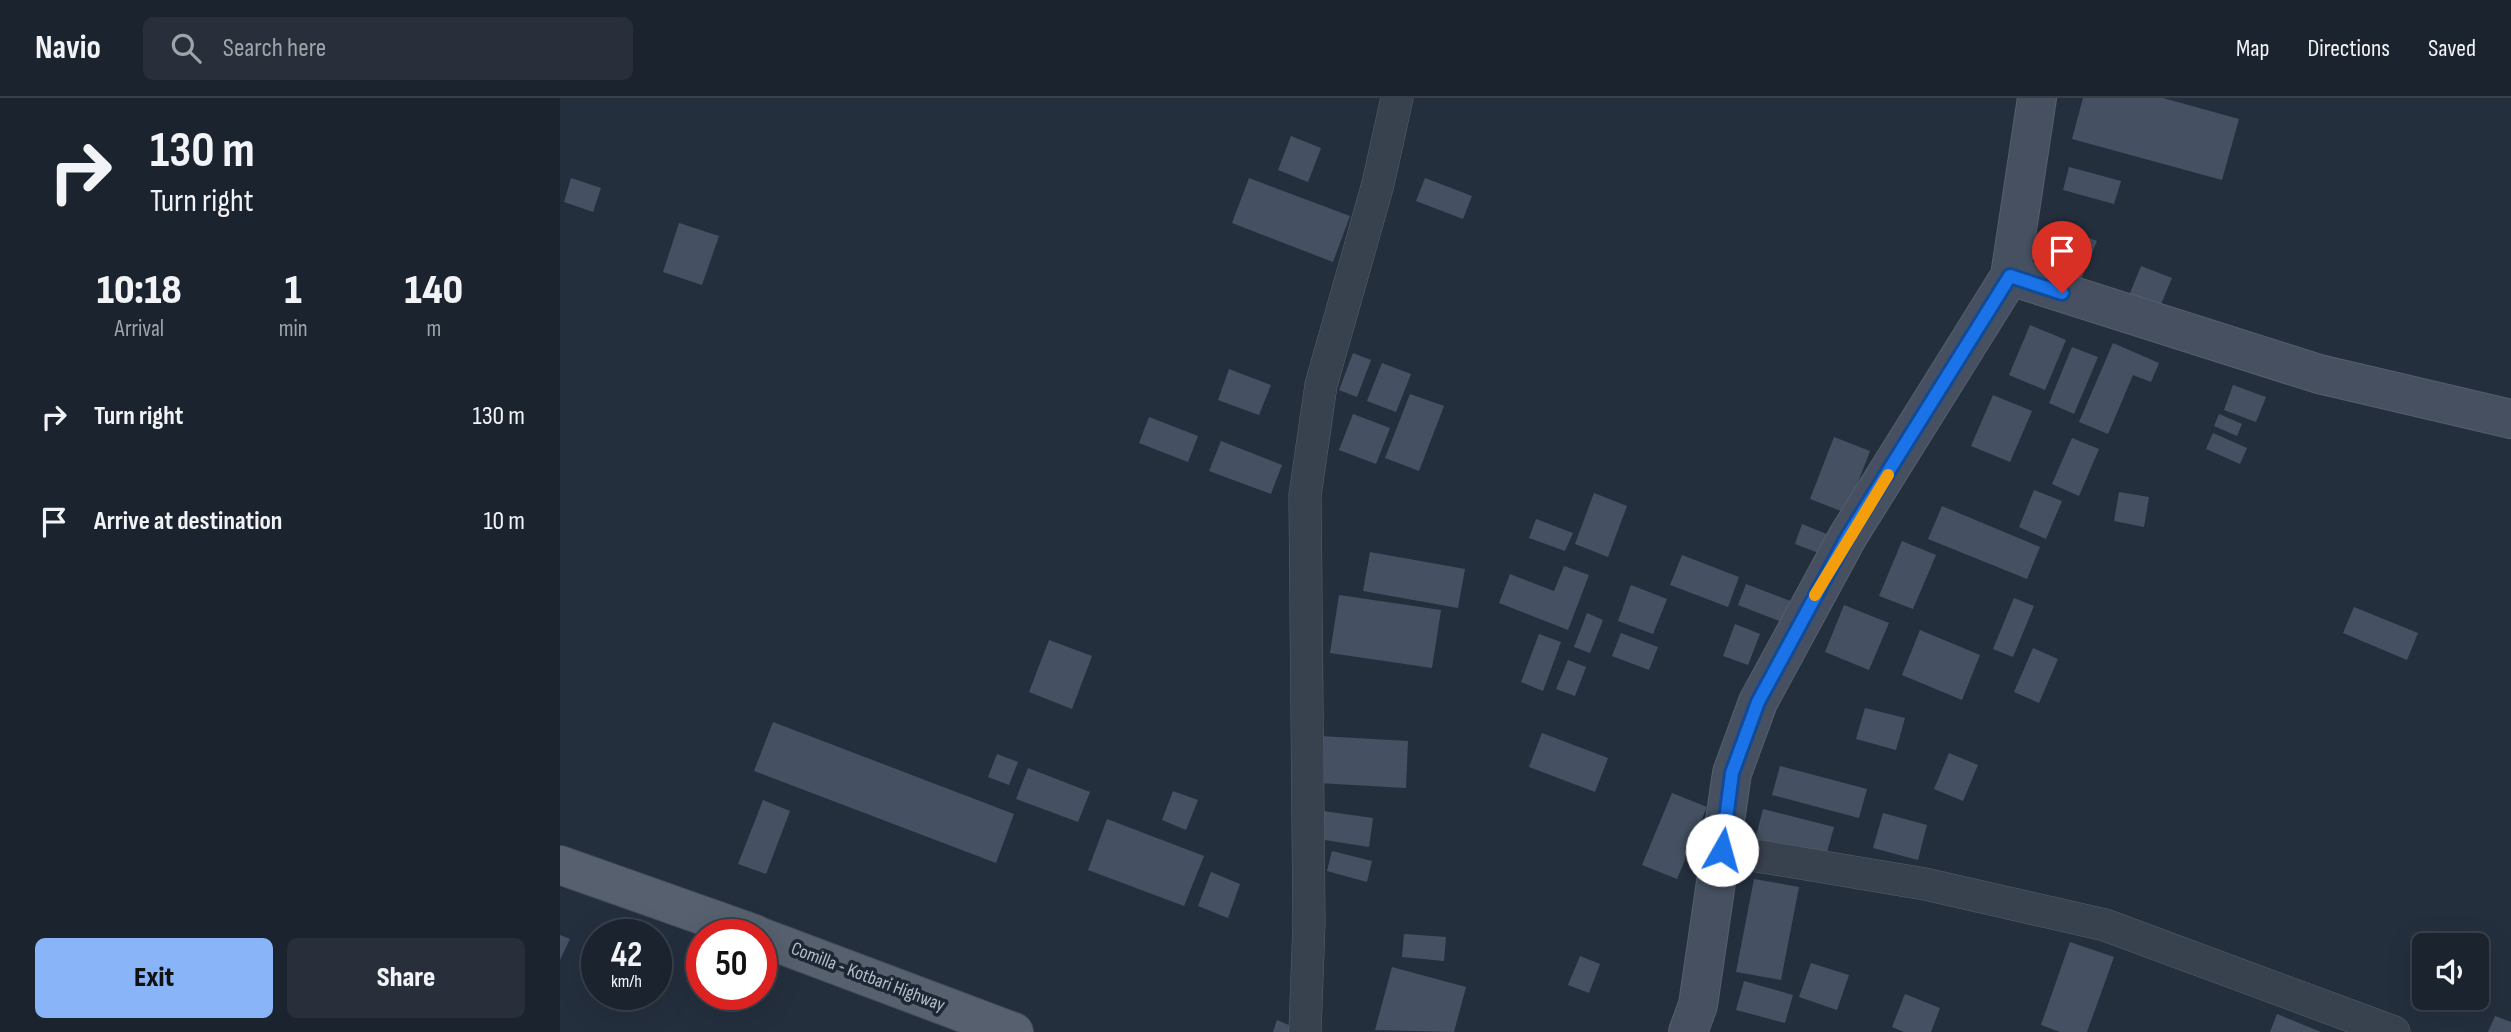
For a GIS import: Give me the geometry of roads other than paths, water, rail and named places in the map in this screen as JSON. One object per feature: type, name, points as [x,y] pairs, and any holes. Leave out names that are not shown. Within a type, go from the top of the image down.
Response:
[{"type":"main road","points":[[1688,1032],[1698,1005],[1732,773],[1758,702],[1848,536],[2010,276],[2037,98]]},
{"type":"main road","points":[[2010,276],[2319,374],[2511,419]]},
{"type":"main road","points":[[560,865],[713,919]]},
{"type":"main road","name":"Comilla - Kotbari Highway","points":[[777,943],[1014,1032]]},
{"type":"street","points":[[1305,1032],[1309,923],[1305,495],[1321,385],[1378,184],[1397,98]]},
{"type":"street","points":[[1722,850],[1925,884],[2105,925],[2394,1032]]}]
